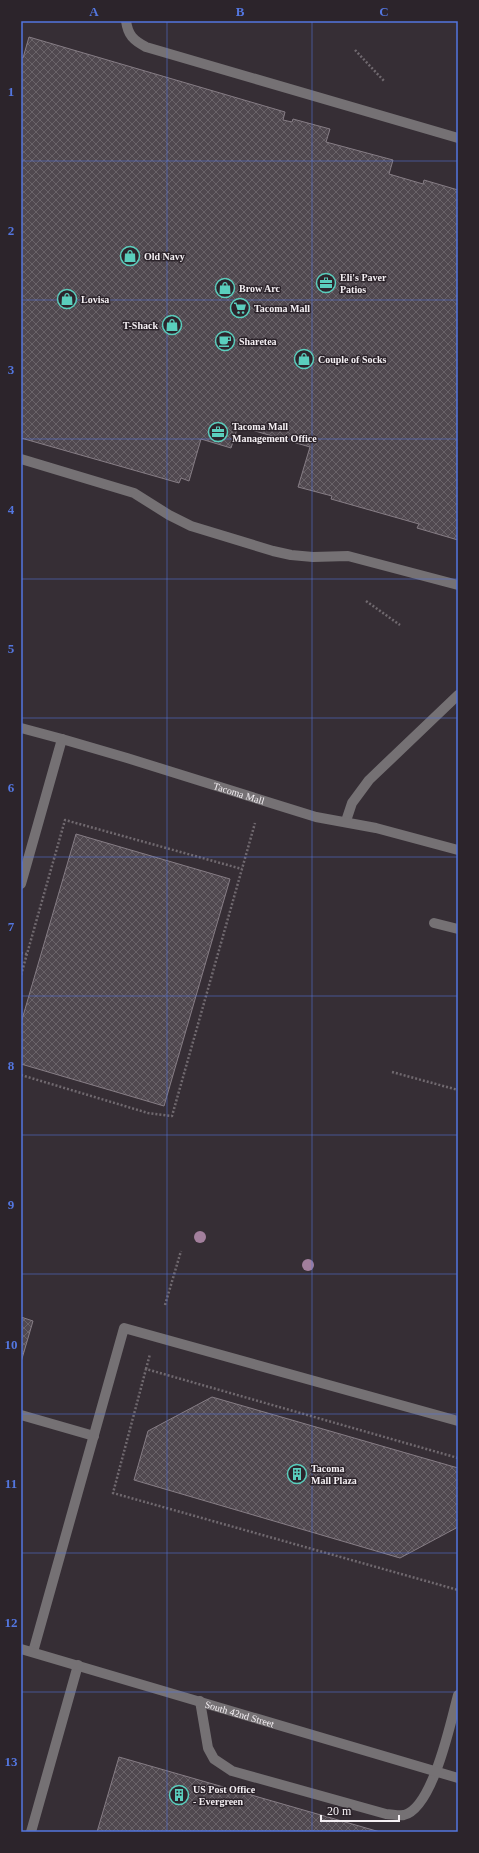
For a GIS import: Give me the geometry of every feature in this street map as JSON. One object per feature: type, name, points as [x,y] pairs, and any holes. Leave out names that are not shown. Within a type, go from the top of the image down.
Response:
[{"type":"street","points":[[126,21],[131,38],[146,47],[458,138]]},
{"type":"street","points":[[21,460],[134,493],[169,515],[191,526],[273,551],[313,557],[348,556],[458,585]]},
{"type":"street","points":[[346,822],[352,803],[368,780],[458,695]]},
{"type":"street","name":"Tacoma Mall","points":[[21,728],[127,758],[316,817],[376,828],[458,850]]},
{"type":"street","points":[[21,884],[62,739]]},
{"type":"street","points":[[434,923],[458,930]]},
{"type":"street","points":[[33,1652],[124,1328],[458,1421]]},
{"type":"street","points":[[21,1416],[94,1436]]},
{"type":"street","name":"South 42nd Street","points":[[21,1649],[458,1778]]},
{"type":"street","points":[[31,1832],[78,1665]]},
{"type":"street","points":[[200,1701],[208,1748],[214,1759],[232,1771],[386,1814],[404,1815],[419,1805],[437,1771],[458,1695]]},
{"type":"path","points":[[355,50],[386,82]]},
{"type":"path","points":[[366,601],[400,625]]},
{"type":"path","points":[[21,975],[65,820],[242,869]]},
{"type":"path","points":[[21,1075],[148,1113],[172,1116],[255,823]]},
{"type":"path","points":[[21,953],[27,954]]},
{"type":"path","points":[[392,1072],[458,1090]]},
{"type":"path","points":[[166,1305],[181,1251]]},
{"type":"path","points":[[151,1352],[113,1493],[458,1590]]},
{"type":"path","points":[[146,1369],[458,1458]]},
{"type":"building","name":"Tacoma Mall","points":[[29,37],[285,112],[283,120],[292,122],[293,119],[330,129],[326,142],[393,160],[389,174],[423,184],[424,180],[458,190],[458,540],[417,528],[419,524],[331,499],[332,496],[298,487],[310,447],[238,426],[231,448],[201,439],[189,481],[181,478],[179,483],[21,438],[21,57],[23,58]]},
{"type":"building","points":[[76,834],[230,879],[164,1106],[21,1064],[21,1023]]},
{"type":"building","points":[[21,1317],[33,1321],[21,1362]]},
{"type":"building","name":"Tacoma Mall Plaza","points":[[212,1397],[458,1468],[458,1527],[400,1558],[134,1480],[148,1431]]},
{"type":"building","name":"US Post Office - Evergreen","points":[[119,1757],[380,1832],[97,1832]]},
{"type":"place","name":"Old Navy","points":[[130,256]]},
{"type":"place","name":"Eli's Paver Patios","points":[[326,283]]},
{"type":"place","name":"Brow Arc","points":[[225,288]]},
{"type":"place","name":"Lovisa","points":[[67,299]]},
{"type":"place","name":"Tacoma Mall","points":[[240,308]]},
{"type":"place","name":"T-Shack","points":[[172,325]]},
{"type":"place","name":"Sharetea","points":[[225,341]]},
{"type":"place","name":"Couple of Socks","points":[[304,359]]},
{"type":"place","name":"Tacoma Mall Management Office","points":[[218,432]]},
{"type":"place","name":"Tacoma Mall Plaza","points":[[297,1474]]},
{"type":"place","name":"US Post Office - Evergreen","points":[[179,1795]]}]
